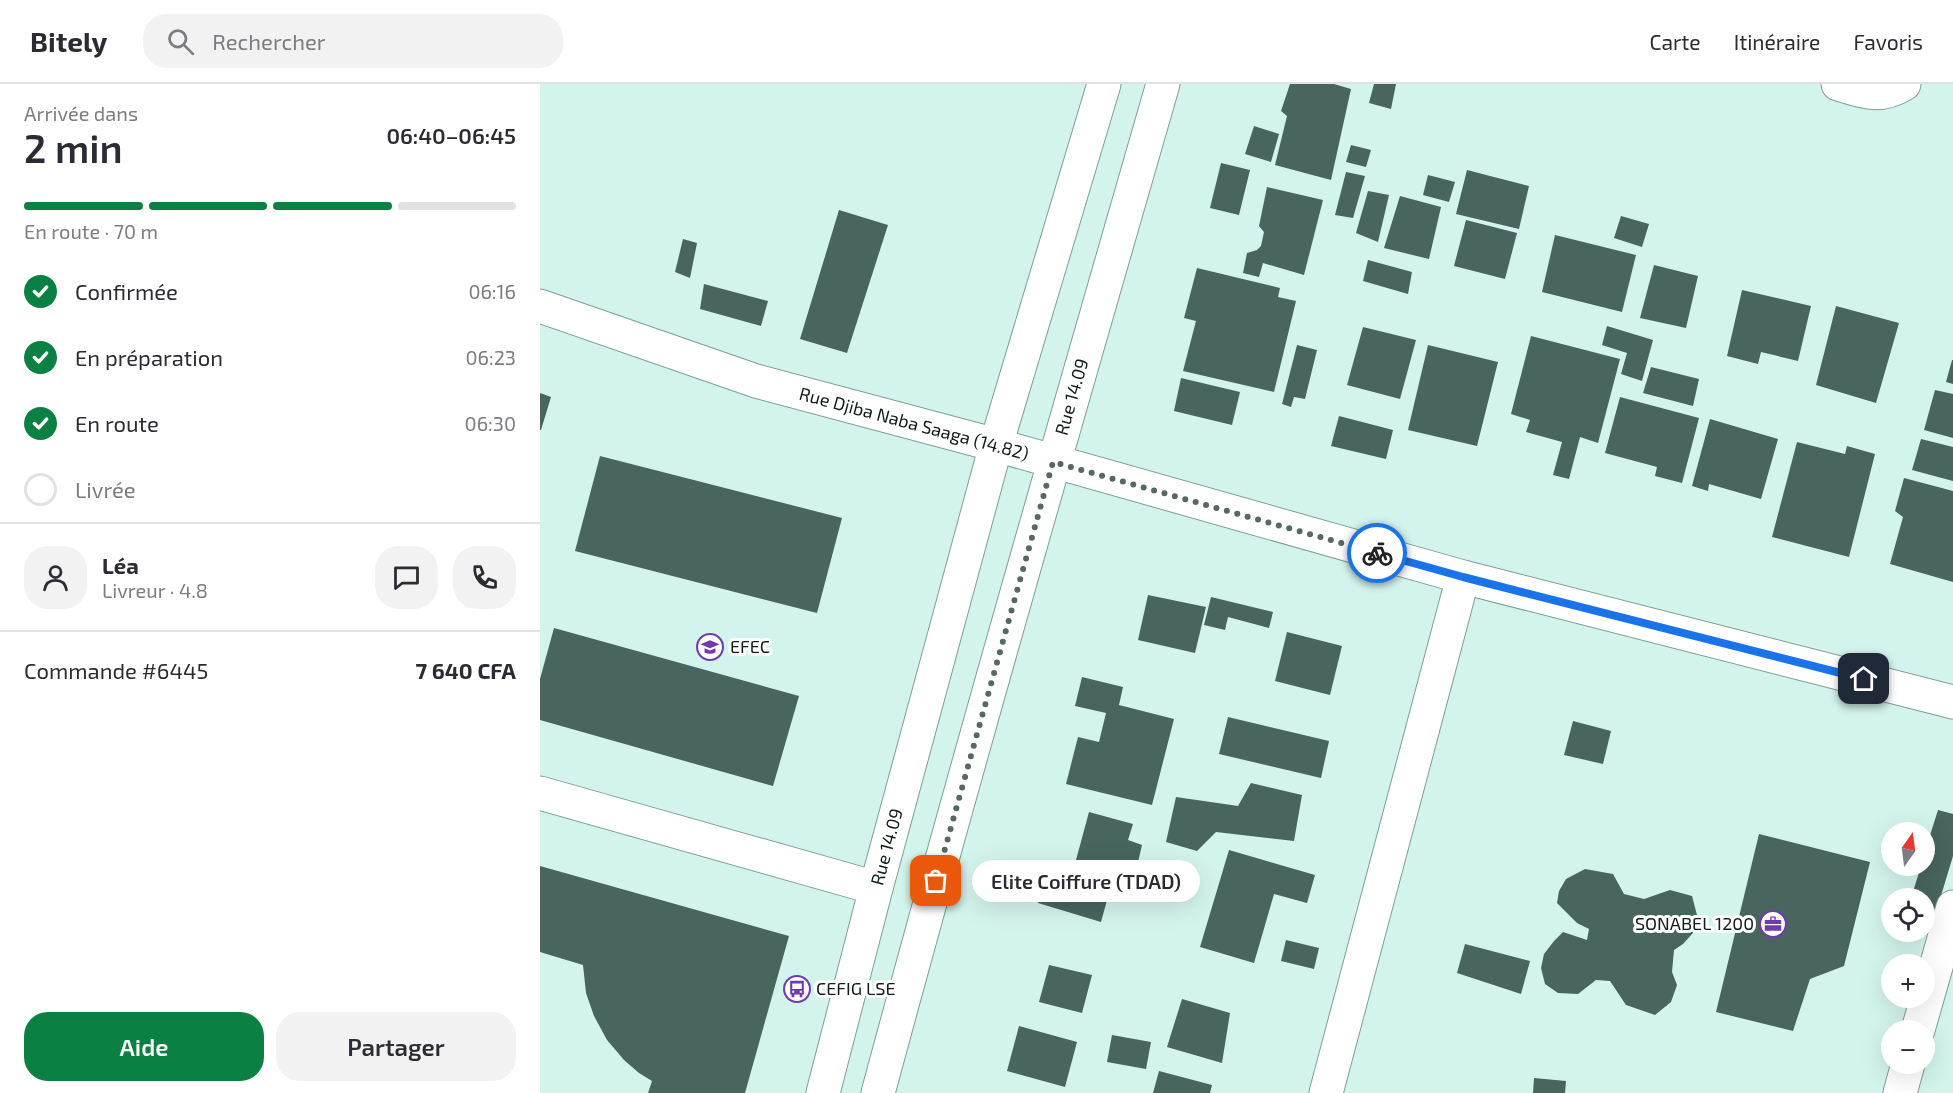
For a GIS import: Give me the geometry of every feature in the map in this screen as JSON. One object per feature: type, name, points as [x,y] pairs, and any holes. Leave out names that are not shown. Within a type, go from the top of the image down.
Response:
[{"type":"street","name":"Rue 14.09","points":[[823,1093],[996,445],[1104,84]]},
{"type":"street","name":"Rue 14.09","points":[[878,1093],[1053,462],[1163,84]]},
{"type":"street","points":[[1838,84],[1867,93],[1892,92],[1904,84]]},
{"type":"street","name":"Rue Djiba Naba Saaga (14.82)","points":[[540,306],[756,381],[996,445],[1463,577],[1953,702]]},
{"type":"street","points":[[1326,1093],[1463,577]]},
{"type":"street","points":[[540,793],[876,888]]},
{"type":"street","points":[[1921,1020],[1953,907]]},
{"type":"building","points":[[1290,84],[1334,84],[1351,89],[1331,180],[1275,165],[1287,116],[1281,111]]},
{"type":"building","points":[[1374,84],[1396,84],[1391,109],[1369,103]]},
{"type":"building","points":[[1254,126],[1279,134],[1271,162],[1245,154]]},
{"type":"building","points":[[1351,145],[1371,150],[1366,167],[1346,162]]},
{"type":"building","points":[[1221,163],[1250,170],[1239,215],[1210,208]]},
{"type":"building","points":[[1467,170],[1529,186],[1519,229],[1456,214]]},
{"type":"building","points":[[1346,172],[1365,176],[1353,218],[1335,215]]},
{"type":"building","points":[[1428,175],[1455,182],[1449,202],[1423,195]]},
{"type":"building","points":[[1267,187],[1323,200],[1304,275],[1263,263],[1259,277],[1243,273],[1247,253],[1261,246],[1264,232],[1259,226]]},
{"type":"building","points":[[1368,191],[1389,195],[1378,242],[1356,233]]},
{"type":"building","points":[[1400,196],[1441,207],[1429,259],[1384,248]]},
{"type":"building","points":[[839,210],[888,225],[847,353],[800,339]]},
{"type":"building","points":[[1621,216],[1649,224],[1642,247],[1614,238]]},
{"type":"building","points":[[1466,220],[1517,233],[1505,279],[1454,266]]},
{"type":"building","points":[[1555,235],[1636,255],[1622,312],[1542,292]]},
{"type":"building","points":[[683,239],[697,243],[690,278],[675,272]]},
{"type":"building","points":[[1368,260],[1412,272],[1408,294],[1363,281]]},
{"type":"building","points":[[1654,265],[1698,276],[1686,328],[1640,318]]},
{"type":"building","points":[[1197,268],[1280,288],[1278,297],[1296,301],[1274,392],[1183,371],[1196,321],[1184,318]]},
{"type":"building","points":[[704,284],[768,301],[761,326],[700,309]]},
{"type":"building","points":[[1742,290],[1811,306],[1798,361],[1761,352],[1758,364],[1727,356]]},
{"type":"building","points":[[1836,306],[1899,323],[1876,403],[1816,385]]},
{"type":"building","points":[[1607,326],[1653,340],[1642,381],[1621,374],[1627,353],[1602,345]]},
{"type":"building","points":[[1363,327],[1416,340],[1400,399],[1347,385]]},
{"type":"building","points":[[1531,336],[1620,359],[1598,443],[1580,437],[1569,479],[1553,475],[1562,442],[1526,432],[1530,420],[1511,414]]},
{"type":"building","points":[[1297,345],[1317,350],[1305,399],[1294,397],[1291,407],[1282,404]]},
{"type":"building","points":[[1428,345],[1498,362],[1477,446],[1408,430]]},
{"type":"building","points":[[1953,360],[1953,384],[1946,382]]},
{"type":"building","points":[[1651,367],[1699,379],[1693,406],[1643,393]]},
{"type":"building","points":[[1181,378],[1240,392],[1232,425],[1174,411]]},
{"type":"building","points":[[1935,390],[1953,394],[1953,438],[1924,430]]},
{"type":"building","points":[[540,393],[551,397],[541,430],[540,430]]},
{"type":"building","points":[[1620,397],[1699,418],[1682,483],[1655,476],[1657,467],[1605,453]]},
{"type":"building","points":[[1339,416],[1393,430],[1386,459],[1331,446]]},
{"type":"building","points":[[1710,419],[1778,439],[1761,499],[1709,484],[1708,491],[1692,486]]},
{"type":"building","points":[[1921,439],[1953,447],[1953,481],[1912,470]]},
{"type":"building","points":[[1797,442],[1845,454],[1847,446],[1875,454],[1849,557],[1772,537]]},
{"type":"building","points":[[600,456],[842,518],[817,613],[575,551]]},
{"type":"building","points":[[1904,478],[1953,491],[1953,582],[1890,564],[1903,517],[1895,511]]},
{"type":"building","points":[[1148,595],[1206,607],[1195,653],[1138,640]]},
{"type":"building","points":[[1211,597],[1273,612],[1269,628],[1228,617],[1225,630],[1204,625]]},
{"type":"building","points":[[554,628],[799,696],[773,786],[540,720],[540,679]]},
{"type":"building","points":[[1287,632],[1342,646],[1330,695],[1275,681]]},
{"type":"building","points":[[1082,677],[1123,687],[1119,705],[1174,719],[1152,805],[1066,784],[1078,737],[1099,742],[1106,713],[1075,706]]},
{"type":"building","points":[[1228,717],[1329,741],[1321,778],[1219,754]]},
{"type":"building","points":[[1573,721],[1611,731],[1603,764],[1564,755]]},
{"type":"building","points":[[1251,783],[1302,795],[1294,841],[1216,832],[1197,851],[1166,842],[1176,797],[1238,806]]},
{"type":"building","points":[[1938,810],[1953,814],[1953,856],[1935,915],[1935,888],[1914,888],[1918,876],[1935,876],[1934,822]]},
{"type":"building","points":[[1089,812],[1133,824],[1128,840],[1142,845],[1135,875],[1076,860]]},
{"type":"building","points":[[1759,834],[1870,862],[1844,966],[1810,979],[1793,1031],[1716,1012]]},
{"type":"building","points":[[1229,850],[1315,875],[1307,903],[1274,894],[1254,963],[1200,947]]},
{"type":"building","points":[[540,866],[789,936],[745,1093],[648,1093],[652,1081],[624,1060],[607,1040],[594,1016],[586,993],[583,965],[540,952]]},
{"type":"building","points":[[1585,869],[1613,874],[1624,894],[1644,899],[1670,890],[1692,896],[1697,915],[1693,933],[1674,950],[1672,972],[1677,985],[1671,1002],[1655,1015],[1626,1005],[1610,981],[1596,980],[1578,994],[1558,993],[1545,984],[1541,968],[1544,954],[1554,941],[1563,932],[1587,940],[1589,929],[1577,923],[1557,903],[1559,891],[1566,879]]},
{"type":"building","points":[[1046,874],[1109,893],[1101,922],[1038,903]]},
{"type":"building","points":[[1286,940],[1319,948],[1314,969],[1281,961]]},
{"type":"building","points":[[1465,944],[1530,961],[1521,994],[1457,973]]},
{"type":"building","points":[[1049,965],[1092,975],[1082,1013],[1039,1002]]},
{"type":"building","points":[[1182,999],[1230,1013],[1222,1063],[1167,1047]]},
{"type":"building","points":[[1019,1026],[1077,1042],[1065,1087],[1007,1071]]},
{"type":"building","points":[[1112,1035],[1151,1042],[1146,1069],[1107,1062]]},
{"type":"building","points":[[1159,1071],[1212,1085],[1210,1093],[1153,1093]]},
{"type":"building","points":[[1534,1078],[1566,1081],[1565,1093],[1533,1093]]},
{"type":"way so far","points":[[936,881],[1053,462],[1377,553]]},
{"type":"place","name":"EFEC","points":[[710,647]]},
{"type":"place","name":"Elite Coiffure (TDAD)","points":[[936,881]]},
{"type":"place","name":"SONABEL 1200","points":[[1773,924]]},
{"type":"place","name":"CEFIG LSE","points":[[797,989]]},
{"type":"route","points":[[1377,553],[1864,679]]}]
